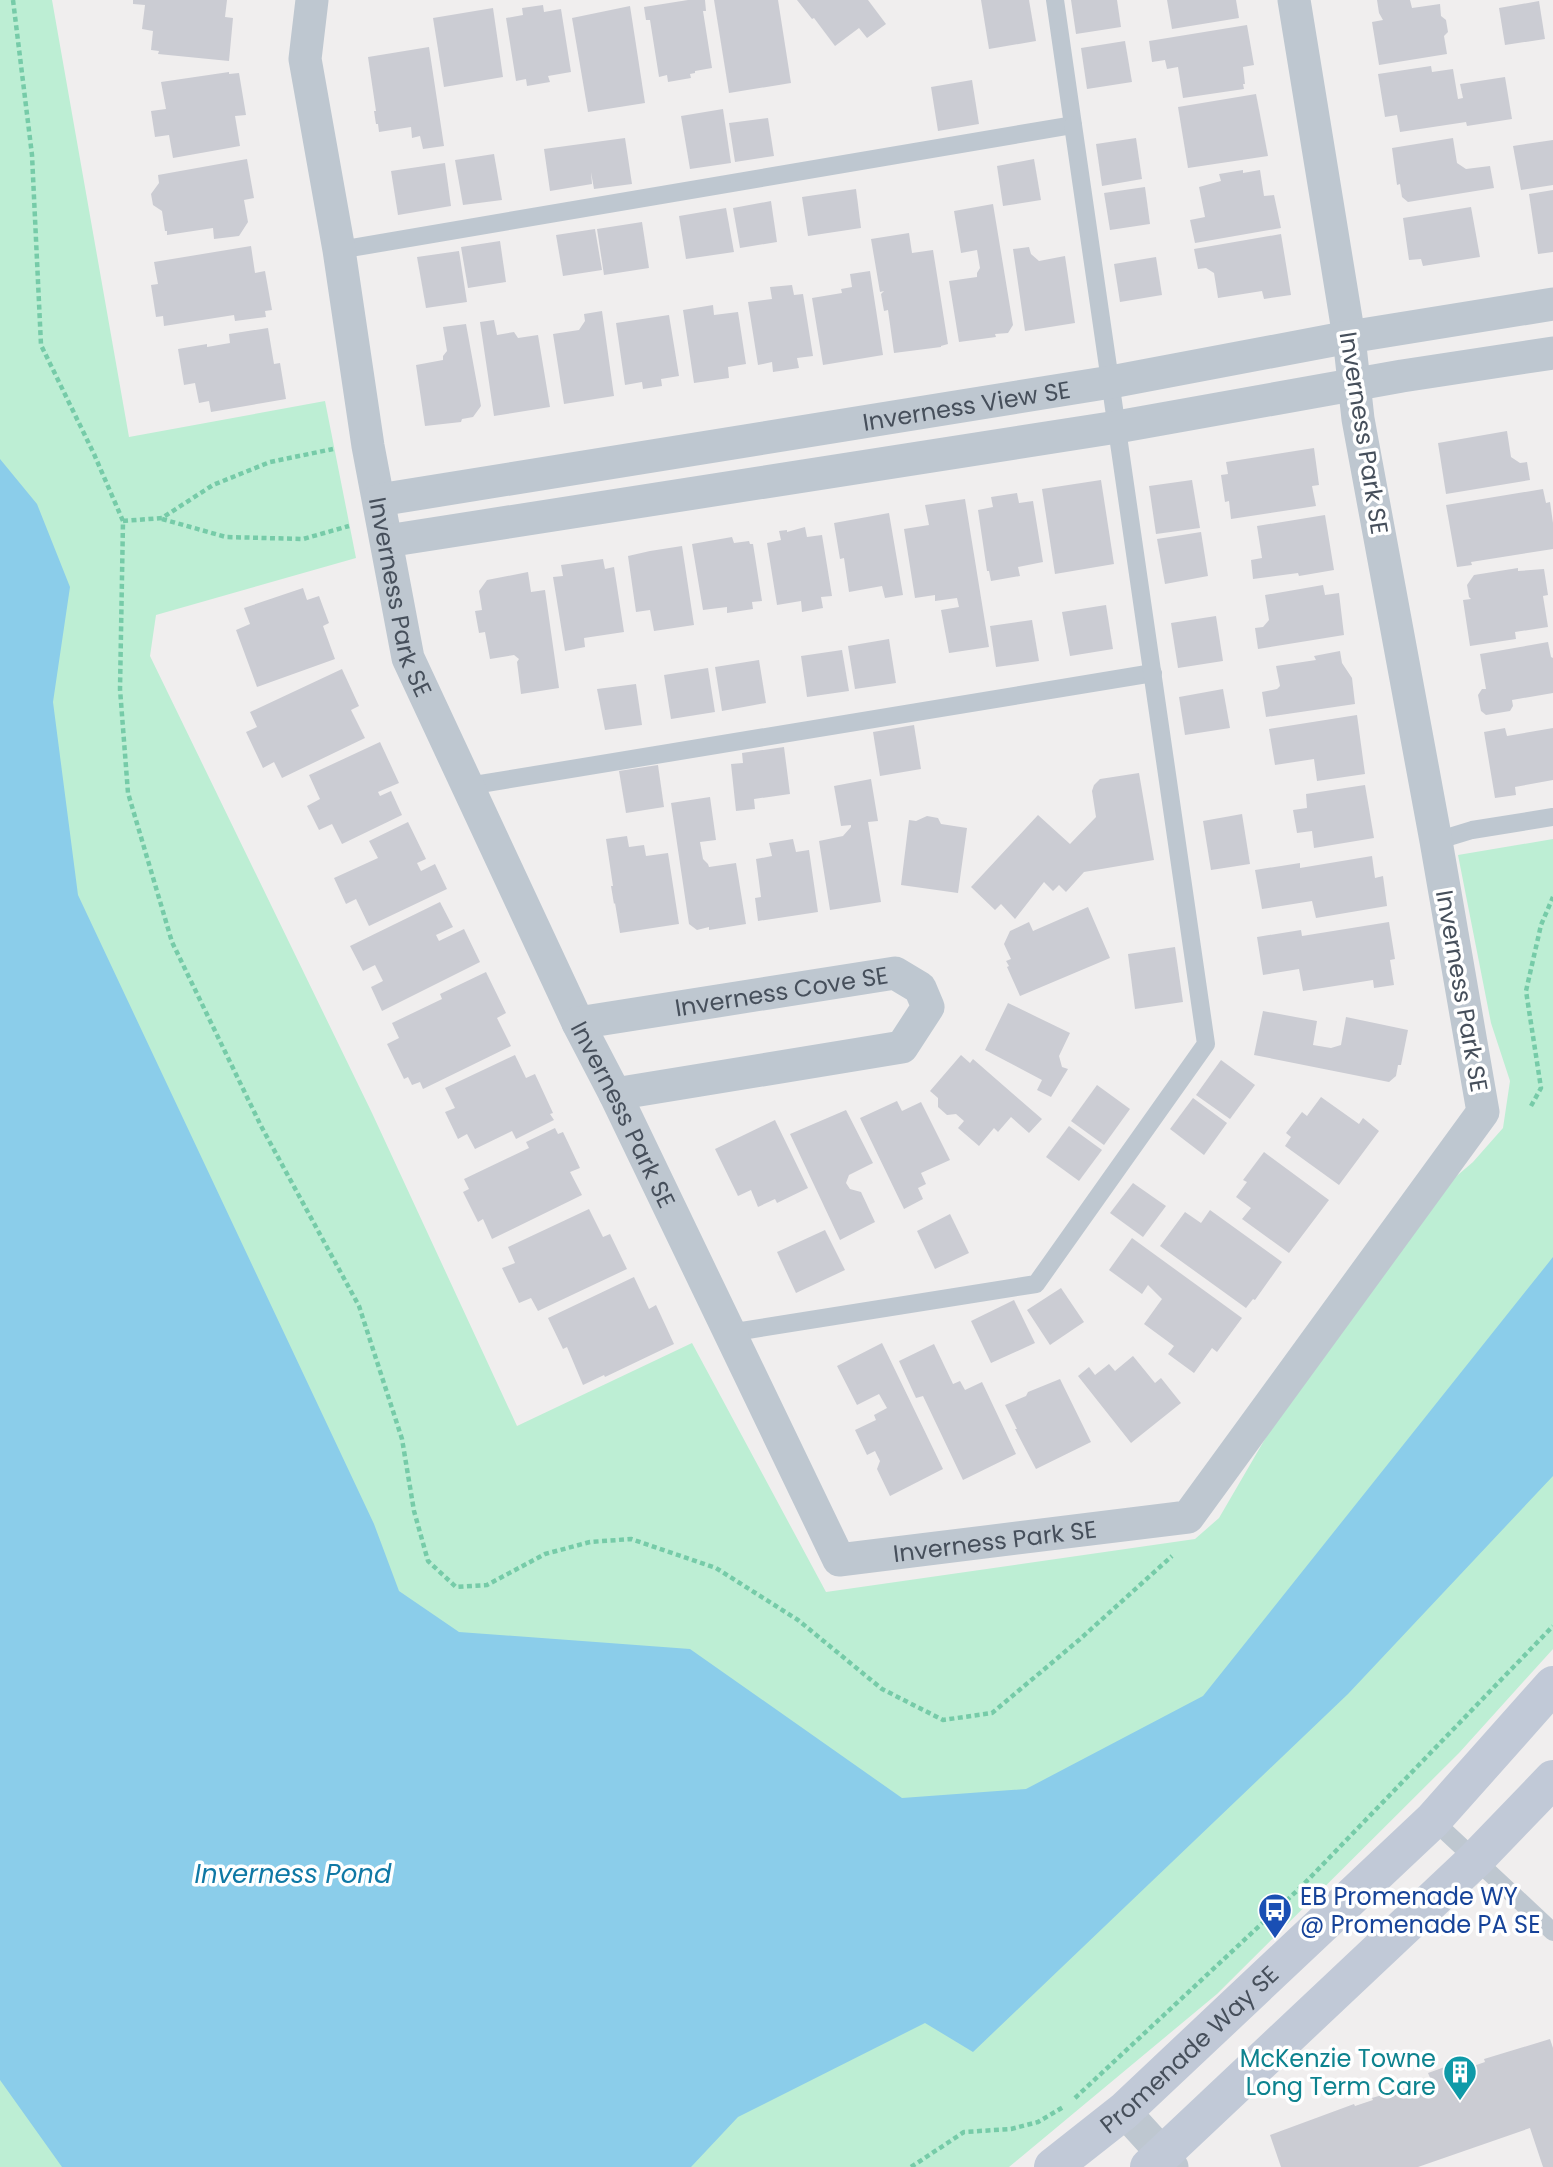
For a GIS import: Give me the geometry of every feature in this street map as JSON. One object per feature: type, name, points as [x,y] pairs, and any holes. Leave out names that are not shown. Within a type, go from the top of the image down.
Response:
[{"type":"street","name":"Inverness Park SE","points":[[312,0],[305,59],[339,250],[368,446],[408,658],[578,1023],[615,1094],[839,1560],[1188,1517],[1483,1112],[1353,386],[1349,337],[1294,0]]},
{"type":"street","name":"Inverness View SE","points":[[382,520],[1349,337],[1553,304]]},
{"type":"street","name":"Inverness View SE","points":[[382,520],[1117,427],[1402,376],[1553,353]]},
{"type":"street","name":"Inverness Cove SE","points":[[578,1023],[895,973],[920,988],[928,1007],[902,1047],[615,1094]]},
{"type":"street","name":"Promenade Way SE","points":[[1053,2167],[1124,2111],[1433,1820],[1553,1685]]},
{"type":"street","points":[[1124,2111],[1162,2163],[1475,1860],[1553,1779]]},
{"type":"lane","points":[[729,1333],[1036,1283],[1206,1044],[1055,0]]},
{"type":"lane","points":[[339,250],[1073,125]]},
{"type":"lane","points":[[468,786],[1153,673]]},
{"type":"lane","points":[[1436,841],[1472,830],[1553,817]]},
{"type":"lane","points":[[1433,1820],[1553,1932]]},
{"type":"path","points":[[13,0],[32,155],[41,345],[94,454],[122,521],[120,689],[128,793],[172,942],[261,1126],[359,1306],[402,1439],[414,1511],[428,1561],[456,1587],[487,1585],[545,1554],[590,1542],[631,1539],[716,1568],[798,1620],[882,1689],[943,1720],[992,1713],[1079,1640],[1176,1552],[1188,1517]]},
{"type":"path","points":[[162,518],[213,485],[270,462],[323,450],[368,446]]},
{"type":"path","points":[[122,521],[162,518],[226,537],[303,538],[382,520]]},
{"type":"path","points":[[1531,1106],[1541,1088],[1526,991],[1541,925],[1553,897]]},
{"type":"path","points":[[911,2167],[964,2132],[1011,2129],[1038,2122],[1067,2104],[1301,1887],[1553,1626]]},
{"type":"green space","points":[[0,0],[52,0],[129,437],[325,401],[356,558],[156,615],[150,656],[372,1113],[517,1426],[692,1343],[826,1592],[1195,1539],[1219,1518],[1290,1396],[1438,1192],[1473,1162],[1503,1128],[1510,1081],[1491,1023],[1458,855],[1553,839],[1553,1649],[1459,1753],[1217,1994],[1009,2167],[0,2167]]},
{"type":"water","name":"Inverness Pond","points":[[0,459],[37,504],[70,587],[53,702],[78,895],[374,1524],[399,1591],[459,1632],[690,1649],[902,1798],[1026,1789],[1203,1696],[1553,1257],[1553,1476],[1348,1694],[973,2052],[925,2023],[738,2117],[691,2167],[62,2167],[0,2080]]},
{"type":"building","points":[[133,0],[227,0],[225,17],[233,18],[229,61],[158,54],[159,51],[151,50],[153,31],[142,29],[145,5],[133,4]]},
{"type":"building","points":[[705,0],[706,11],[703,11],[712,68],[695,71],[690,74],[691,78],[668,82],[667,75],[659,77],[650,20],[646,20],[644,7]]},
{"type":"building","points":[[714,0],[778,0],[791,83],[729,93]]},
{"type":"building","points":[[797,0],[868,0],[886,24],[867,38],[859,28],[835,46]]},
{"type":"building","points":[[981,0],[1029,0],[1036,41],[989,49]]},
{"type":"building","points":[[1071,0],[1117,0],[1121,27],[1076,34]]},
{"type":"building","points":[[1167,0],[1236,0],[1239,18],[1172,29]]},
{"type":"building","points":[[1377,0],[1410,0],[1412,8],[1440,4],[1441,16],[1446,20],[1448,32],[1444,36],[1447,54],[1379,65],[1372,22],[1383,20]]},
{"type":"building","points":[[1539,1],[1545,39],[1505,45],[1499,8]]},
{"type":"building","points":[[543,5],[544,12],[561,9],[571,72],[548,76],[550,82],[527,86],[526,79],[516,81],[506,18],[523,15],[522,8]]},
{"type":"building","points":[[630,6],[645,103],[588,112],[572,18]]},
{"type":"building","points":[[493,8],[503,77],[444,87],[433,18]]},
{"type":"building","points":[[1247,25],[1254,65],[1243,67],[1244,89],[1183,98],[1178,67],[1167,69],[1165,60],[1152,62],[1149,41]]},
{"type":"building","points":[[1125,41],[1132,82],[1087,89],[1081,48]]},
{"type":"building","points":[[429,47],[444,146],[423,149],[420,136],[412,138],[411,127],[379,132],[368,57]]},
{"type":"building","points":[[1431,66],[1432,72],[1453,69],[1458,99],[1463,98],[1460,84],[1505,77],[1512,119],[1467,126],[1466,122],[1400,132],[1397,115],[1385,117],[1378,74]]},
{"type":"building","points":[[229,72],[239,73],[246,115],[235,116],[240,146],[173,158],[169,135],[155,137],[151,111],[166,109],[161,82]]},
{"type":"building","points":[[972,80],[979,124],[938,131],[931,87]]},
{"type":"building","points":[[1256,94],[1268,156],[1188,168],[1178,107]]},
{"type":"building","points":[[723,109],[731,163],[690,169],[681,116]]},
{"type":"building","points":[[768,118],[774,156],[735,162],[729,123]]},
{"type":"building","points":[[625,138],[632,184],[594,189],[591,172],[592,184],[550,191],[544,149]]},
{"type":"building","points":[[1136,138],[1142,179],[1102,186],[1096,144]]},
{"type":"building","points":[[1453,138],[1457,163],[1466,169],[1490,166],[1494,188],[1408,202],[1402,197],[1400,184],[1397,185],[1392,148]]},
{"type":"building","points":[[1553,140],[1553,185],[1521,190],[1513,146]]},
{"type":"building","points":[[494,154],[502,200],[463,205],[455,160]]},
{"type":"building","points":[[247,159],[254,198],[244,200],[248,222],[239,236],[214,239],[213,228],[167,235],[162,211],[153,205],[151,194],[159,183],[158,175]]},
{"type":"building","points":[[1034,159],[1041,200],[1003,206],[997,166]]},
{"type":"building","points":[[445,163],[451,206],[398,215],[391,171]]},
{"type":"building","points":[[1243,170],[1243,173],[1260,170],[1264,196],[1274,195],[1281,228],[1195,243],[1190,220],[1205,217],[1199,187],[1221,181],[1219,174]]},
{"type":"building","points":[[1145,187],[1150,224],[1110,230],[1104,193]]},
{"type":"building","points":[[856,189],[861,228],[808,236],[802,197]]},
{"type":"building","points":[[1553,190],[1553,252],[1538,254],[1529,194]]},
{"type":"building","points":[[771,201],[777,242],[740,248],[733,208]]},
{"type":"building","points":[[993,204],[1013,325],[1008,333],[995,334],[996,337],[959,342],[949,281],[977,277],[980,268],[977,250],[961,253],[954,211]]},
{"type":"building","points":[[1471,207],[1480,257],[1423,266],[1421,259],[1409,260],[1403,218]]},
{"type":"building","points":[[726,208],[734,252],[686,259],[679,216]]},
{"type":"building","points":[[642,222],[649,268],[604,275],[597,229]]},
{"type":"building","points":[[595,229],[602,270],[563,276],[556,235]]},
{"type":"building","points":[[909,233],[912,253],[933,250],[948,344],[894,353],[888,310],[884,311],[881,294],[884,291],[880,292],[871,239]]},
{"type":"building","points":[[1281,234],[1291,295],[1264,299],[1262,291],[1218,298],[1214,273],[1206,268],[1198,269],[1194,249]]},
{"type":"building","points":[[500,241],[506,282],[468,288],[461,247]]},
{"type":"building","points":[[251,246],[255,273],[265,271],[272,310],[265,311],[266,317],[235,321],[234,315],[164,326],[163,316],[156,317],[151,285],[158,284],[154,262]]},
{"type":"building","points":[[1029,247],[1031,254],[1039,261],[1065,256],[1075,323],[1025,331],[1013,249]]},
{"type":"building","points":[[459,251],[467,302],[426,308],[417,257]]},
{"type":"building","points":[[1156,257],[1162,295],[1120,302],[1114,264]]},
{"type":"building","points":[[870,271],[883,355],[823,365],[812,298],[842,293],[841,289],[852,287],[850,274]]},
{"type":"building","points":[[792,285],[794,295],[803,294],[813,356],[797,358],[799,368],[773,372],[772,362],[758,365],[748,302],[772,299],[770,287]]},
{"type":"building","points":[[713,305],[714,315],[738,312],[746,364],[728,367],[729,378],[694,383],[683,310]]},
{"type":"building","points":[[602,311],[614,396],[564,404],[553,334],[579,330],[585,321],[584,314]]},
{"type":"building","points":[[669,315],[679,376],[661,379],[662,386],[643,389],[642,382],[625,385],[616,323]]},
{"type":"building","points":[[494,320],[497,335],[514,332],[518,338],[538,335],[550,407],[494,416],[480,322]]},
{"type":"building","points":[[466,324],[481,406],[473,417],[462,419],[461,422],[425,426],[416,365],[443,360],[447,351],[443,327]]},
{"type":"building","points":[[268,328],[274,364],[280,363],[286,399],[211,412],[209,401],[199,403],[195,383],[184,385],[178,349],[230,343],[229,334]]},
{"type":"building","points":[[1507,431],[1511,457],[1520,463],[1527,462],[1530,480],[1446,494],[1438,443]]},
{"type":"building","points":[[1314,448],[1319,485],[1312,486],[1316,506],[1231,519],[1221,475],[1228,474],[1226,462]]},
{"type":"building","points":[[1101,480],[1114,564],[1055,574],[1042,489]]},
{"type":"building","points":[[1192,480],[1200,528],[1156,534],[1149,486]]},
{"type":"building","points":[[1543,489],[1546,503],[1550,502],[1553,549],[1471,562],[1472,565],[1457,567],[1446,505]]},
{"type":"building","points":[[1017,493],[1019,503],[1033,501],[1043,562],[1018,567],[1020,576],[991,581],[987,571],[978,510],[993,507],[991,497]]},
{"type":"building","points":[[965,499],[989,647],[949,653],[941,610],[959,607],[957,598],[935,601],[935,595],[915,598],[904,529],[929,525],[925,505]]},
{"type":"building","points":[[889,513],[903,595],[885,598],[882,586],[849,592],[844,558],[840,559],[834,523]]},
{"type":"building","points":[[1325,515],[1334,570],[1253,579],[1251,560],[1262,558],[1257,526]]},
{"type":"building","points":[[805,527],[807,537],[822,535],[832,596],[821,597],[823,608],[802,612],[801,601],[777,605],[767,543],[781,540],[779,531],[787,532]]},
{"type":"building","points":[[1201,532],[1208,576],[1165,584],[1157,539]]},
{"type":"building","points":[[732,537],[734,543],[749,541],[753,544],[762,601],[752,602],[753,609],[727,613],[727,607],[703,610],[692,544]]},
{"type":"building","points":[[682,546],[694,625],[654,631],[650,610],[636,612],[628,556]]},
{"type":"building","points":[[603,559],[605,569],[614,567],[624,632],[584,638],[585,647],[565,651],[553,577],[563,576],[561,565]]},
{"type":"building","points":[[1518,568],[1518,571],[1544,569],[1548,595],[1543,596],[1548,627],[1515,632],[1516,639],[1470,646],[1463,600],[1471,599],[1467,585],[1474,575]]},
{"type":"building","points":[[528,572],[531,592],[545,590],[559,688],[521,694],[517,662],[519,659],[514,655],[490,659],[485,632],[479,633],[475,611],[482,610],[479,591],[487,580]]},
{"type":"building","points":[[1323,585],[1325,595],[1339,593],[1344,635],[1258,649],[1255,628],[1263,627],[1269,620],[1265,595]]},
{"type":"building","points":[[303,588],[307,600],[319,596],[329,623],[323,626],[335,659],[257,687],[236,630],[250,624],[244,608]]},
{"type":"building","points":[[1106,605],[1113,649],[1070,656],[1062,612]]},
{"type":"building","points":[[1216,616],[1223,661],[1178,668],[1171,623]]},
{"type":"building","points":[[1032,620],[1039,661],[996,667],[990,626]]},
{"type":"building","points":[[889,639],[896,683],[855,689],[848,646]]},
{"type":"building","points":[[1548,642],[1553,658],[1553,693],[1512,700],[1510,711],[1486,715],[1481,711],[1478,695],[1482,689],[1486,689],[1480,654]]},
{"type":"building","points":[[842,650],[849,691],[807,697],[801,656]]},
{"type":"building","points":[[1340,651],[1342,663],[1352,678],[1355,704],[1266,717],[1262,692],[1280,686],[1276,666],[1316,660],[1314,656]]},
{"type":"building","points":[[759,660],[766,703],[722,711],[715,667]]},
{"type":"building","points":[[708,668],[715,712],[671,719],[664,675]]},
{"type":"building","points":[[342,669],[359,706],[351,710],[365,738],[282,778],[274,762],[263,768],[246,732],[257,727],[250,712]]},
{"type":"building","points":[[636,684],[642,725],[605,730],[597,689]]},
{"type":"building","points":[[1223,689],[1230,728],[1185,735],[1179,697]]},
{"type":"building","points":[[1357,715],[1365,774],[1317,781],[1314,759],[1275,765],[1269,729]]},
{"type":"building","points":[[914,725],[921,769],[880,776],[873,732]]},
{"type":"building","points":[[1505,728],[1507,736],[1553,728],[1553,780],[1515,787],[1516,795],[1495,798],[1484,732]]},
{"type":"building","points":[[380,742],[399,783],[378,792],[380,796],[391,791],[402,815],[342,844],[332,824],[319,830],[307,806],[320,799],[309,775]]},
{"type":"building","points":[[784,747],[790,794],[754,799],[755,809],[736,811],[731,764],[743,763],[742,753]]},
{"type":"building","points":[[658,765],[664,807],[626,813],[619,771]]},
{"type":"building","points":[[1139,773],[1154,860],[1084,872],[1066,892],[1059,885],[1053,891],[1044,882],[1015,919],[1001,904],[995,910],[971,887],[1038,815],[1070,844],[1096,817],[1092,791],[1094,785],[1100,779]]},
{"type":"building","points":[[871,779],[878,821],[868,822],[881,902],[830,910],[819,841],[843,836],[851,827],[841,826],[834,786]]},
{"type":"building","points":[[1365,785],[1374,838],[1314,848],[1312,831],[1297,833],[1293,810],[1307,808],[1306,794]]},
{"type":"building","points":[[710,797],[716,840],[700,842],[703,859],[709,867],[736,863],[746,924],[697,930],[689,924],[671,803]]},
{"type":"building","points":[[1242,814],[1250,864],[1211,870],[1203,821]]},
{"type":"building","points":[[927,816],[938,818],[941,824],[967,828],[958,893],[901,885],[909,820],[916,821]]},
{"type":"building","points":[[408,822],[426,859],[417,863],[421,871],[435,864],[447,889],[369,926],[356,899],[346,904],[334,878],[378,858],[369,841]]},
{"type":"building","points":[[627,836],[629,847],[644,845],[646,856],[668,853],[679,924],[620,933],[606,839]]},
{"type":"building","points":[[793,839],[796,852],[809,850],[818,912],[758,921],[755,898],[761,897],[756,859],[772,856],[769,843]]},
{"type":"building","points":[[1372,856],[1375,878],[1383,876],[1387,906],[1316,918],[1312,901],[1262,909],[1255,870],[1300,863],[1300,868]]},
{"type":"building","points":[[440,902],[453,927],[436,935],[439,941],[464,929],[480,962],[382,1011],[371,987],[383,981],[375,965],[363,971],[350,946]]},
{"type":"building","points":[[1088,907],[1110,958],[1020,996],[1006,961],[1011,959],[1004,944],[1010,931],[1029,922],[1033,931]]},
{"type":"building","points":[[1389,922],[1395,959],[1390,960],[1394,985],[1374,988],[1373,980],[1303,991],[1299,969],[1263,975],[1257,937],[1301,930],[1302,936]]},
{"type":"building","points":[[1175,947],[1183,1002],[1135,1009],[1128,954]]},
{"type":"building","points":[[486,972],[506,1013],[497,1018],[511,1046],[423,1089],[420,1082],[412,1085],[408,1077],[404,1079],[387,1044],[399,1038],[392,1023],[442,999],[440,994]]},
{"type":"building","points":[[1008,1003],[1070,1033],[1059,1056],[1062,1067],[1068,1069],[1051,1097],[1037,1090],[1042,1080],[985,1050]]},
{"type":"building","points":[[1263,1011],[1317,1021],[1313,1045],[1331,1048],[1341,1045],[1346,1017],[1408,1030],[1401,1065],[1398,1065],[1396,1076],[1389,1082],[1254,1055]]},
{"type":"building","points":[[515,1055],[526,1078],[535,1074],[554,1120],[516,1139],[512,1131],[475,1149],[467,1134],[458,1139],[445,1112],[455,1108],[445,1088]]},
{"type":"building","points":[[961,1055],[970,1063],[973,1059],[1042,1119],[1029,1133],[1011,1117],[998,1132],[994,1128],[979,1146],[958,1128],[964,1121],[956,1114],[947,1115],[938,1107],[938,1098],[930,1091]]},
{"type":"building","points":[[1221,1060],[1255,1085],[1230,1119],[1196,1095]]},
{"type":"building","points":[[1097,1085],[1130,1109],[1104,1145],[1071,1121]]},
{"type":"building","points":[[1321,1097],[1359,1124],[1363,1118],[1379,1131],[1339,1185],[1285,1146],[1291,1137],[1286,1133],[1302,1112],[1307,1116]]},
{"type":"building","points":[[1193,1098],[1227,1123],[1204,1155],[1170,1129]]},
{"type":"building","points":[[897,1101],[902,1111],[921,1102],[950,1160],[921,1173],[926,1184],[918,1188],[923,1199],[904,1209],[860,1118]]},
{"type":"building","points":[[846,1110],[873,1163],[849,1175],[846,1183],[850,1189],[861,1192],[875,1222],[840,1240],[790,1134]]},
{"type":"building","points":[[775,1120],[808,1188],[777,1203],[775,1199],[758,1207],[751,1190],[738,1196],[715,1149]]},
{"type":"building","points":[[1069,1126],[1102,1150],[1079,1181],[1046,1157]]},
{"type":"building","points":[[555,1128],[558,1134],[563,1132],[580,1168],[570,1172],[582,1195],[492,1239],[483,1219],[478,1222],[463,1192],[469,1189],[464,1179],[529,1148],[526,1142]]},
{"type":"building","points":[[1264,1152],[1329,1200],[1289,1253],[1242,1219],[1251,1208],[1236,1197],[1247,1182],[1243,1180]]},
{"type":"building","points":[[1133,1183],[1166,1206],[1143,1237],[1110,1213]]},
{"type":"building","points":[[589,1209],[603,1237],[610,1234],[627,1269],[538,1311],[531,1298],[519,1303],[502,1268],[515,1263],[508,1247]]},
{"type":"building","points":[[1210,1210],[1282,1262],[1255,1300],[1246,1308],[1160,1246],[1185,1212],[1201,1223]]},
{"type":"building","points":[[950,1214],[969,1253],[935,1269],[917,1231]]},
{"type":"building","points":[[825,1230],[845,1270],[796,1293],[777,1252]]},
{"type":"building","points":[[1132,1238],[1242,1318],[1217,1352],[1212,1348],[1194,1373],[1168,1354],[1174,1346],[1144,1324],[1162,1299],[1148,1285],[1142,1294],[1109,1270]]},
{"type":"building","points":[[634,1277],[649,1309],[656,1305],[674,1344],[583,1385],[567,1347],[563,1349],[548,1318]]},
{"type":"building","points":[[1061,1288],[1084,1322],[1050,1345],[1027,1310]]},
{"type":"building","points":[[1014,1300],[1035,1343],[991,1363],[971,1321]]},
{"type":"building","points":[[882,1343],[943,1469],[890,1496],[877,1469],[880,1461],[875,1451],[867,1455],[855,1430],[876,1420],[874,1415],[887,1408],[879,1394],[857,1405],[837,1366]]},
{"type":"building","points":[[934,1344],[953,1384],[960,1381],[965,1390],[982,1382],[1016,1454],[963,1480],[923,1396],[916,1398],[899,1361]]},
{"type":"building","points":[[1133,1356],[1155,1383],[1161,1378],[1181,1403],[1131,1443],[1078,1376],[1089,1367],[1095,1375],[1109,1364],[1115,1371]]},
{"type":"building","points":[[1060,1379],[1091,1442],[1036,1469],[1005,1405]]},
{"type":"building","name":"McKenzie Towne Long Term Care","points":[[1550,2039],[1553,2048],[1553,2167],[1543,2167],[1530,2128],[1418,2167],[1281,2167],[1270,2135],[1354,2104],[1355,2106],[1431,2080],[1428,2073],[1453,2064],[1456,2072],[1485,2062],[1484,2059]]},
{"type":"place","name":"EB Promenade WY @ Promenade PA SE","points":[[1275,1940]]},
{"type":"place","name":"McKenzie Towne Long Term Care","points":[[1460,2102]]}]
